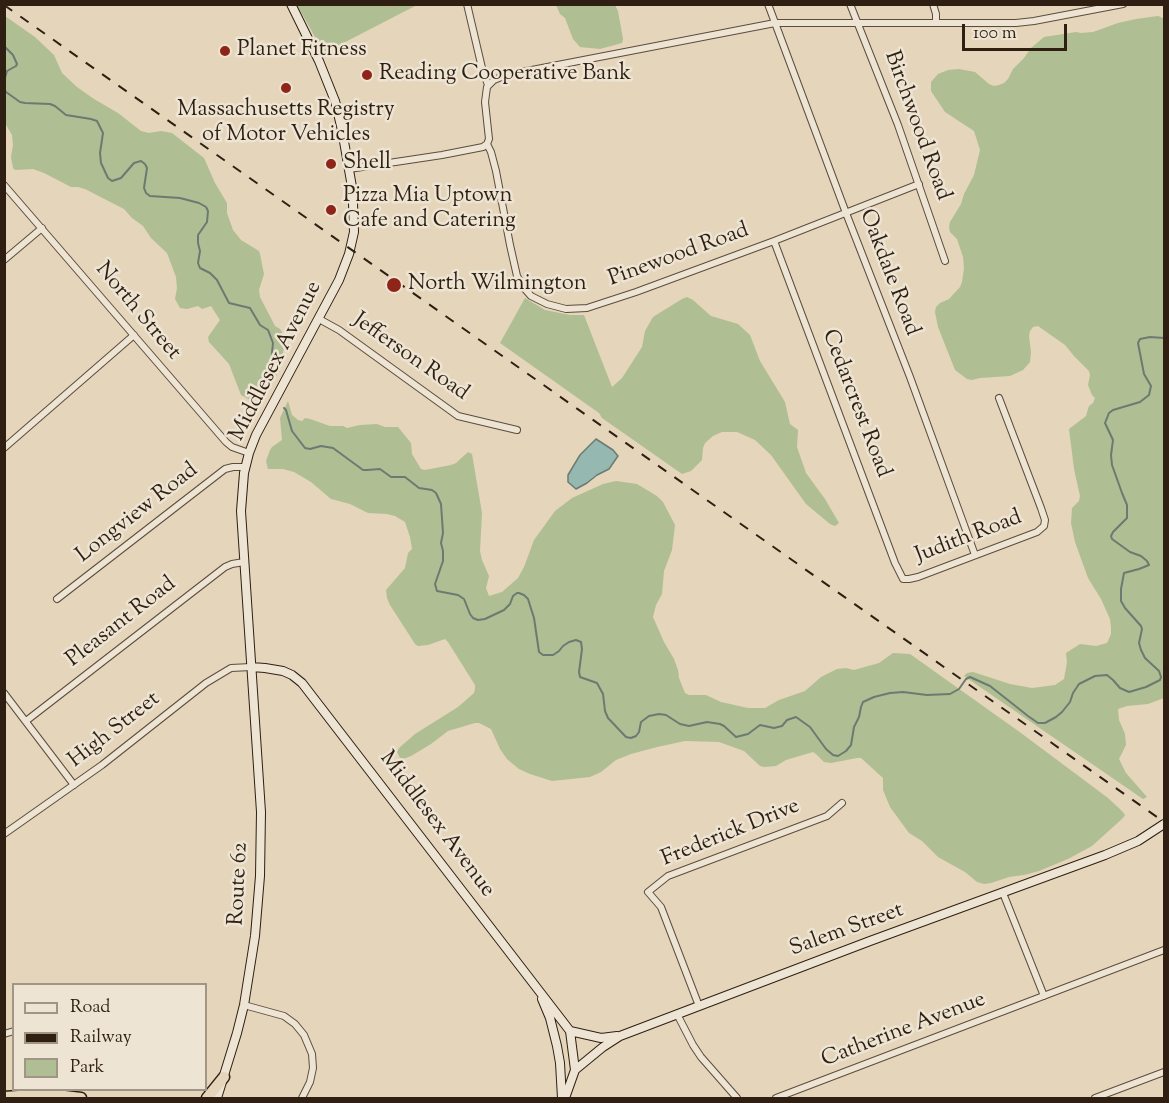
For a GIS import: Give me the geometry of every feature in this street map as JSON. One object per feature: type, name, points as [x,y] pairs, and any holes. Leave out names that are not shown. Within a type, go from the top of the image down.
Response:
[{"type":"highway","points":[[207,1098],[224,1077]]},
{"type":"highway","points":[[4,1097],[48,1094],[81,1098]]},
{"type":"street","name":"Middlesex Avenue","points":[[291,4],[332,91],[349,169],[354,203],[354,229],[349,254],[339,280],[266,416],[245,467],[241,511],[251,667],[283,671],[302,683],[570,1031]]},
{"type":"street","name":"Pinewood Road","points":[[467,4],[488,85],[485,95],[489,139],[487,144],[496,171],[517,276],[527,292],[547,304],[566,309],[597,305],[774,241],[919,184]]},
{"type":"street","name":"Oakdale Road","points":[[768,4],[975,555]]},
{"type":"street","name":"Birchwood Road","points":[[850,4],[898,125],[945,261]]},
{"type":"street","points":[[933,4],[936,23]]},
{"type":"street","points":[[488,85],[496,78],[506,75],[775,23],[1025,22],[1123,4]]},
{"type":"street","points":[[349,169],[478,149],[487,144]]},
{"type":"street","name":"North Street","points":[[4,185],[226,442],[232,447],[249,453]]},
{"type":"street","points":[[4,260],[42,228]]},
{"type":"street","name":"Cedarcrest Road","points":[[774,241],[895,562],[904,579]]},
{"type":"street","name":"Jefferson Road","points":[[319,319],[339,330],[458,416],[517,430]]},
{"type":"street","points":[[4,448],[134,335]]},
{"type":"street","name":"Judith Road","points":[[904,579],[912,579],[1037,532],[1044,526],[1045,520],[1041,508],[999,398]]},
{"type":"street","name":"Longview Road","points":[[57,599],[225,469],[245,467]]},
{"type":"street","name":"Pleasant Road","points":[[26,721],[225,567],[244,562]]},
{"type":"street","name":"High Street","points":[[4,834],[121,750],[206,683],[231,668],[251,667]]},
{"type":"street","name":"Route 62","points":[[217,1098],[244,1005],[255,936],[261,858],[261,812],[251,667]]},
{"type":"street","points":[[4,693],[74,785]]},
{"type":"street","name":"Frederick Drive","points":[[699,1006],[661,907],[648,891],[667,877],[825,817],[842,803]]},
{"type":"street","name":"Salem Street","points":[[575,1070],[620,1036],[1126,846],[1164,824]]},
{"type":"street","points":[[1003,893],[1044,996]]},
{"type":"street","name":"Catherine Avenue","points":[[776,1098],[1164,950]]},
{"type":"street","name":"Middlesex Avenue","points":[[538,990],[550,1018],[557,1046],[563,1098]]},
{"type":"street","points":[[244,1005],[284,1016],[296,1024],[304,1035],[312,1054],[313,1068],[310,1082],[302,1098]]},
{"type":"street","points":[[678,1014],[697,1051],[737,1098]]},
{"type":"street","points":[[570,1031],[602,1038],[620,1036]]},
{"type":"street","points":[[557,1046],[570,1031]]},
{"type":"street","points":[[563,1098],[575,1070],[570,1031]]},
{"type":"street","points":[[559,1057],[562,1062],[575,1070]]},
{"type":"street","points":[[1095,1098],[1164,1072]]},
{"type":"green space","points":[[297,5],[417,5],[324,53]]},
{"type":"green space","points":[[556,5],[615,5],[618,11],[622,43],[600,49],[580,47],[573,39],[565,18],[560,14]]},
{"type":"green space","points":[[5,16],[35,37],[54,55],[62,73],[77,87],[118,113],[141,131],[172,133],[204,158],[227,203],[227,213],[233,230],[241,240],[259,251],[264,274],[259,290],[260,297],[275,326],[282,332],[284,344],[279,371],[270,386],[257,398],[250,400],[241,395],[229,364],[209,342],[208,337],[220,320],[211,306],[202,309],[198,306],[180,308],[175,299],[176,277],[167,253],[151,238],[143,226],[124,209],[85,189],[71,187],[33,169],[15,170],[13,168],[12,135],[5,123]]},
{"type":"green space","points":[[1158,16],[1164,20],[1164,698],[1148,704],[1118,709],[1126,745],[1119,759],[1126,773],[1147,797],[1143,799],[964,676],[973,672],[1010,684],[1032,688],[1055,685],[1064,679],[1066,653],[1080,644],[1096,646],[1107,643],[1111,628],[1110,619],[1101,599],[1088,578],[1071,523],[1072,508],[1079,501],[1080,496],[1069,429],[1086,416],[1095,398],[1088,385],[1089,371],[1065,345],[1038,326],[1033,327],[1030,331],[1030,362],[1023,370],[1010,376],[967,379],[955,370],[938,327],[936,307],[949,299],[962,282],[963,257],[957,239],[950,232],[949,227],[974,175],[980,150],[974,131],[945,112],[931,91],[931,82],[938,74],[959,69],[975,72],[989,84],[999,85],[1008,79],[1013,69],[1031,48],[1044,37],[1093,32],[1118,23]]},
{"type":"green space","points":[[687,297],[711,316],[738,324],[750,335],[760,361],[785,402],[790,424],[798,430],[797,447],[806,473],[839,523],[835,526],[806,504],[771,455],[755,440],[737,432],[722,432],[713,436],[705,443],[702,460],[691,471],[682,474],[500,343],[525,298],[545,310],[584,315],[612,387],[622,378],[642,347],[645,331],[653,317]]},
{"type":"green space","points":[[288,401],[292,415],[302,421],[305,418],[330,426],[347,428],[377,424],[385,427],[398,427],[411,443],[412,454],[421,469],[451,465],[468,452],[472,454],[482,513],[480,551],[489,576],[486,588],[489,596],[502,592],[518,578],[534,540],[555,511],[572,498],[603,484],[616,481],[637,484],[657,496],[663,502],[675,525],[672,550],[664,571],[662,594],[653,617],[674,659],[685,693],[689,695],[706,695],[721,702],[748,708],[765,708],[779,700],[805,691],[821,677],[837,669],[854,670],[879,663],[893,653],[910,654],[1108,798],[1125,815],[1092,846],[1068,859],[1039,871],[984,884],[977,882],[965,872],[938,857],[922,841],[909,833],[890,807],[883,790],[883,778],[861,758],[831,763],[824,762],[813,752],[786,760],[776,766],[764,767],[744,751],[719,742],[685,741],[631,754],[616,760],[601,772],[590,777],[552,781],[519,769],[507,759],[500,749],[491,729],[475,723],[448,731],[411,756],[400,758],[397,752],[399,748],[415,734],[458,707],[474,693],[475,685],[445,639],[418,646],[390,605],[386,590],[405,568],[408,553],[412,549],[405,522],[395,516],[368,513],[350,504],[331,499],[311,482],[294,472],[268,469],[266,461],[270,450],[282,440],[280,418]]},
{"type":"water","points":[[596,439],[618,456],[609,469],[576,489],[568,482],[568,475],[580,455]]},
{"type":"waterway","points":[[4,46],[13,55],[17,64],[7,71],[4,81]]},
{"type":"waterway","points":[[4,89],[20,102],[50,104],[66,115],[97,121],[103,133],[101,163],[108,178],[112,181],[121,178],[134,163],[141,161],[147,168],[144,188],[150,196],[180,198],[206,207],[207,222],[198,235],[200,268],[217,280],[229,303],[250,308],[260,325],[268,330],[273,343],[272,353],[279,371]]},
{"type":"waterway","points":[[284,408],[292,431],[305,448],[321,446],[333,448],[363,470],[380,469],[391,477],[405,477],[419,488],[436,493],[441,504],[443,533],[441,543],[443,561],[435,584],[437,591],[458,595],[464,599],[470,614],[478,620],[504,610],[517,593],[524,595],[528,599],[534,618],[539,652],[543,655],[553,655],[569,642],[576,640],[581,642],[580,677],[597,683],[603,694],[608,718],[626,737],[636,736],[641,722],[649,716],[659,714],[689,726],[707,722],[720,724],[736,737],[748,734],[760,725],[774,728],[782,726],[787,720],[796,717],[810,727],[826,749],[838,756],[851,745],[854,727],[863,702],[890,693],[950,694],[959,689],[970,677],[990,686],[1038,723],[1045,723],[1062,712],[1079,684],[1095,676],[1107,675],[1120,688],[1129,692],[1160,680],[1159,671],[1145,658],[1141,650],[1139,643],[1141,626],[1121,601],[1124,573],[1149,565],[1141,556],[1130,552],[1111,536],[1127,518],[1127,505],[1112,465],[1113,440],[1105,423],[1109,413],[1113,410],[1140,402],[1149,395],[1151,386],[1144,374],[1138,343],[1140,339],[1150,337],[1164,338]]},
{"type":"railway","points":[[4,5],[1164,822]]},
{"type":"place","name":"Planet Fitness","points":[[225,51]]},
{"type":"place","name":"Reading Cooperative Bank","points":[[367,75]]},
{"type":"place","name":"Massachusetts Registry of Motor Vehicles","points":[[286,88]]},
{"type":"place","name":"Shell","points":[[331,164]]},
{"type":"place","name":"Pizza Mia Uptown Cafe and Catering","points":[[331,210]]},
{"type":"place","name":"North Wilmington","points":[[394,285]]}]
